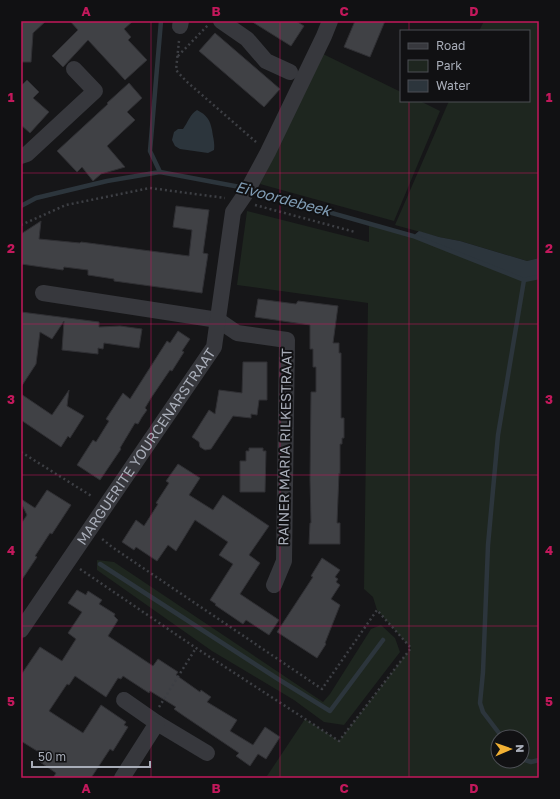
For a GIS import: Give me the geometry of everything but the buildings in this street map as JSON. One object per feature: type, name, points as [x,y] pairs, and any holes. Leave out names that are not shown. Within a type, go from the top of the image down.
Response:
[{"type":"street","points":[[222,21],[247,39],[266,61],[290,72]]},
{"type":"street","name":"MARGUERITE YOURCENARSTRAAT","points":[[21,630],[214,347],[233,212],[268,152],[330,21]]},
{"type":"street","points":[[21,156],[28,154],[95,91],[74,68]]},
{"type":"street","name":"RAINER MARIA RILKESTRAAT","points":[[43,293],[218,320],[237,333],[287,340],[284,561],[274,585]]},
{"type":"street","points":[[124,700],[154,721],[207,753]]},
{"type":"street","points":[[122,778],[154,721]]},
{"type":"path","points":[[178,56],[208,25],[209,21]]},
{"type":"path","points":[[180,24],[176,70],[186,81],[268,152]]},
{"type":"path","points":[[21,225],[66,205],[150,188],[213,196],[246,191],[355,232]]},
{"type":"path","points":[[21,452],[106,505]]},
{"type":"path","points":[[67,562],[85,572],[196,648],[339,741],[412,648],[377,610],[322,689],[112,547],[90,529]]},
{"type":"path","points":[[154,721],[196,648]]},
{"type":"green space","points":[[484,21],[539,21],[539,258],[527,261],[460,241],[395,225],[449,102],[530,102],[530,30],[480,30]]},
{"type":"green space","points":[[323,54],[400,92],[400,102],[422,102],[440,111],[394,221],[260,184]]},
{"type":"green space","points":[[247,211],[369,242],[369,223],[413,236],[524,280],[539,277],[539,778],[300,778],[267,776],[305,719],[339,741],[411,648],[377,610],[373,597],[364,589],[368,303],[237,285]]},
{"type":"green space","points":[[97,560],[114,562],[323,702],[330,694],[371,629],[381,625],[395,638],[400,652],[344,725],[324,722],[294,700],[212,651],[97,570]]},
{"type":"water","points":[[197,110],[206,116],[211,126],[214,150],[208,153],[180,149],[175,146],[172,140],[174,132],[178,129],[183,129],[191,116]]},
{"type":"water","points":[[419,231],[460,241],[527,261],[539,258],[539,277],[524,280],[413,236]]},
{"type":"waterway","points":[[160,172],[150,151],[161,21]]},
{"type":"waterway","name":"Eivoordebeek","points":[[21,206],[36,198],[107,181],[160,172],[240,187],[413,236],[524,280],[539,277]]},
{"type":"waterway","points":[[496,729],[483,712],[480,703],[483,672],[488,545],[498,435],[524,280]]},
{"type":"waterway","points":[[100,564],[330,711],[383,640]]},
{"type":"waterway","points":[[530,762],[539,760]]}]
